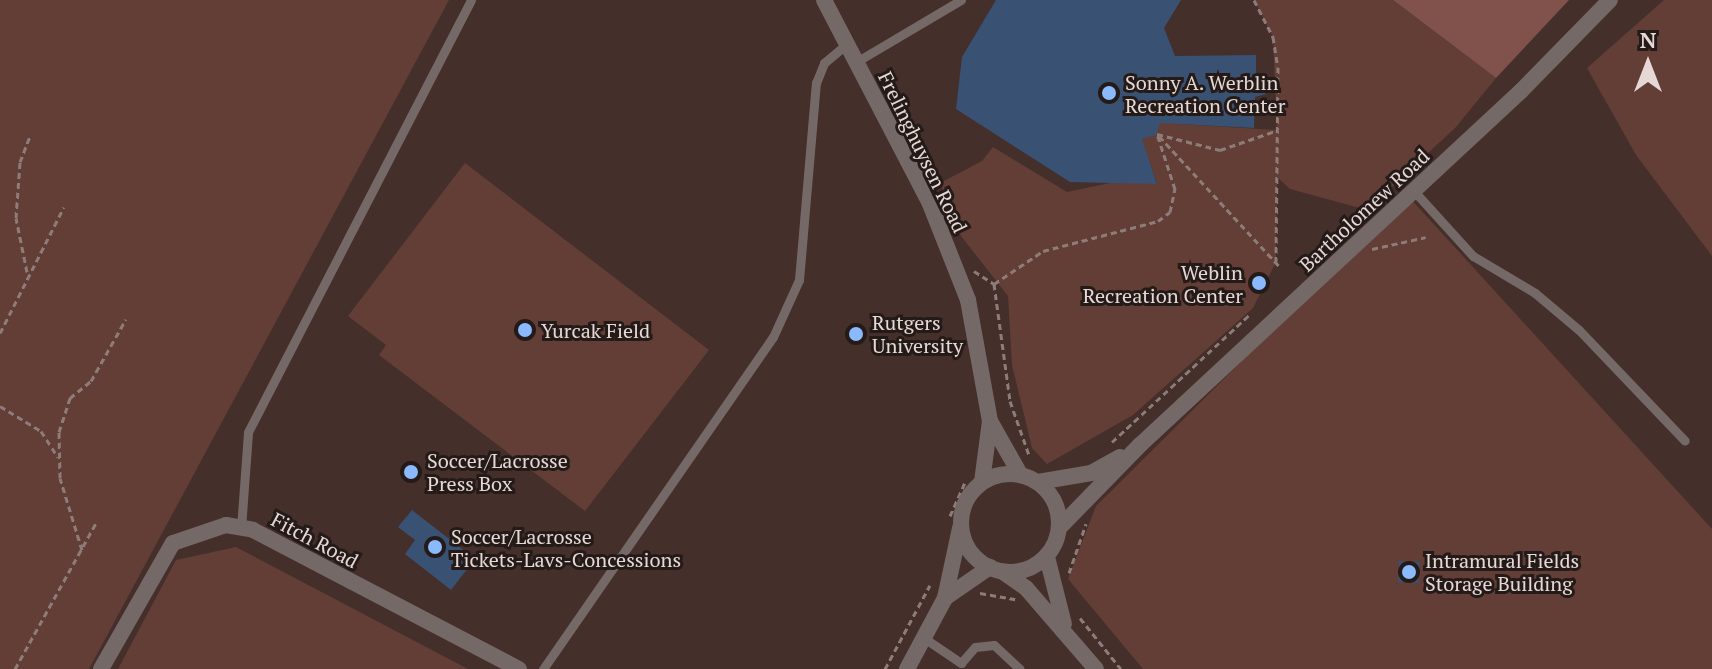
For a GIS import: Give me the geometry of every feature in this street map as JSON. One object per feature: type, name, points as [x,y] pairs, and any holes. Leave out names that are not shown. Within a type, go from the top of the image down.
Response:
[{"type":"street","name":"Frelinghuysen Road","points":[[824,0],[930,204],[968,300],[990,421],[982,482]]},
{"type":"street","name":"Bartholomew Road","points":[[1060,527],[1140,445],[1414,191],[1610,0]]},
{"type":"street","name":"Frelinghuysen Road","points":[[990,421],[1020,474]]},
{"type":"street","name":"Bartholomew Road","points":[[1038,482],[1091,473],[1140,445]]},
{"type":"street","points":[[907,669],[945,598],[955,523],[971,493],[982,482],[1020,474],[1038,482],[1057,504],[1060,527],[1047,557],[1051,592],[1068,633]]},
{"type":"street","points":[[955,523],[969,549],[1068,633],[1096,669]]},
{"type":"street","name":"Fitch Road","points":[[101,669],[173,543],[206,529],[241,528],[519,669]]},
{"type":"street","points":[[945,598],[996,570],[1031,568],[1047,557]]},
{"type":"lane","points":[[241,528],[248,432],[471,0]]},
{"type":"lane","points":[[856,62],[961,0]]},
{"type":"lane","points":[[543,669],[773,337],[799,280],[816,83],[824,63],[847,44]]},
{"type":"lane","points":[[1414,191],[1473,256],[1535,293],[1579,330],[1685,441]]},
{"type":"lane","points":[[924,638],[961,663],[975,647],[994,645],[1020,669]]},
{"type":"path","points":[[1157,134],[1278,264],[1278,130],[1273,37],[1254,0]]},
{"type":"path","points":[[1157,134],[1220,150],[1278,130]]},
{"type":"path","points":[[994,284],[1043,251],[1158,221],[1170,212],[1175,189],[1157,134]]},
{"type":"path","points":[[27,272],[16,218],[20,162],[30,136]]},
{"type":"path","points":[[0,333],[27,272],[64,207]]},
{"type":"path","points":[[1372,249],[1426,237]]},
{"type":"path","points":[[968,267],[994,284],[1010,401],[1031,461]]},
{"type":"path","points":[[1106,447],[1250,314]]},
{"type":"path","points":[[58,458],[63,412],[91,381],[126,319]]},
{"type":"path","points":[[0,406],[41,431],[58,458],[82,550]]},
{"type":"path","points":[[955,523],[969,465]]},
{"type":"path","points":[[1068,579],[1076,541],[1091,516]]},
{"type":"path","points":[[15,669],[97,521]]},
{"type":"path","points":[[885,669],[932,582]]},
{"type":"path","points":[[973,590],[1027,599]]},
{"type":"path","points":[[1078,613],[1121,669]]},
{"type":"shaded area","points":[[0,0],[449,0],[89,669],[0,669]]},
{"type":"shaded area","points":[[1254,0],[1393,0],[1496,78],[1456,127],[1367,210],[1290,189],[1277,177],[1276,262],[1253,308],[1133,415],[1047,464],[1032,448],[1012,365],[1008,296],[961,236],[940,183],[982,161],[993,147],[1067,192],[1124,180],[1157,183],[1140,135],[1165,110],[1179,124],[1277,130],[1273,37]]},
{"type":"shaded area","points":[[1393,0],[1569,0],[1496,78]]},
{"type":"shaded area","points":[[1664,0],[1712,0],[1712,256],[1636,155],[1587,68]]},
{"type":"shaded area","name":"Yurcak Field","points":[[465,163],[709,350],[585,511],[379,355],[386,345],[348,316]]},
{"type":"shaded area","points":[[1408,196],[1712,529],[1712,669],[1143,669],[1068,579],[1096,506]]},
{"type":"shaded area","points":[[236,547],[468,669],[118,669],[176,560]]},
{"type":"building","name":"Sonny A. Werblin Recreation Center","points":[[996,0],[1181,0],[1164,28],[1175,56],[1256,55],[1256,84],[1266,94],[1255,97],[1254,128],[1160,123],[1156,135],[1142,139],[1157,184],[1070,182],[956,109],[962,57]]},
{"type":"building","name":"Soccer/Lacrosse Tickets-Lavs-Concessions","points":[[412,510],[475,559],[451,590],[405,554],[415,540],[398,527]]},
{"type":"building","name":"Intramural Fields Storage Building","points":[[1399,561],[1420,562],[1419,583],[1398,582]]},
{"type":"place","name":"Sonny A. Werblin Recreation Center","points":[[1109,93]]},
{"type":"place","name":"Weblin Recreation Center","points":[[1259,283]]},
{"type":"place","name":"Yurcak Field","points":[[525,330]]},
{"type":"place","name":"Rutgers University","points":[[856,334]]},
{"type":"place","name":"Soccer/Lacrosse Press Box","points":[[411,472]]},
{"type":"place","name":"Soccer/Lacrosse Tickets-Lavs-Concessions","points":[[435,547]]},
{"type":"place","name":"Intramural Fields Storage Building","points":[[1409,572]]}]
